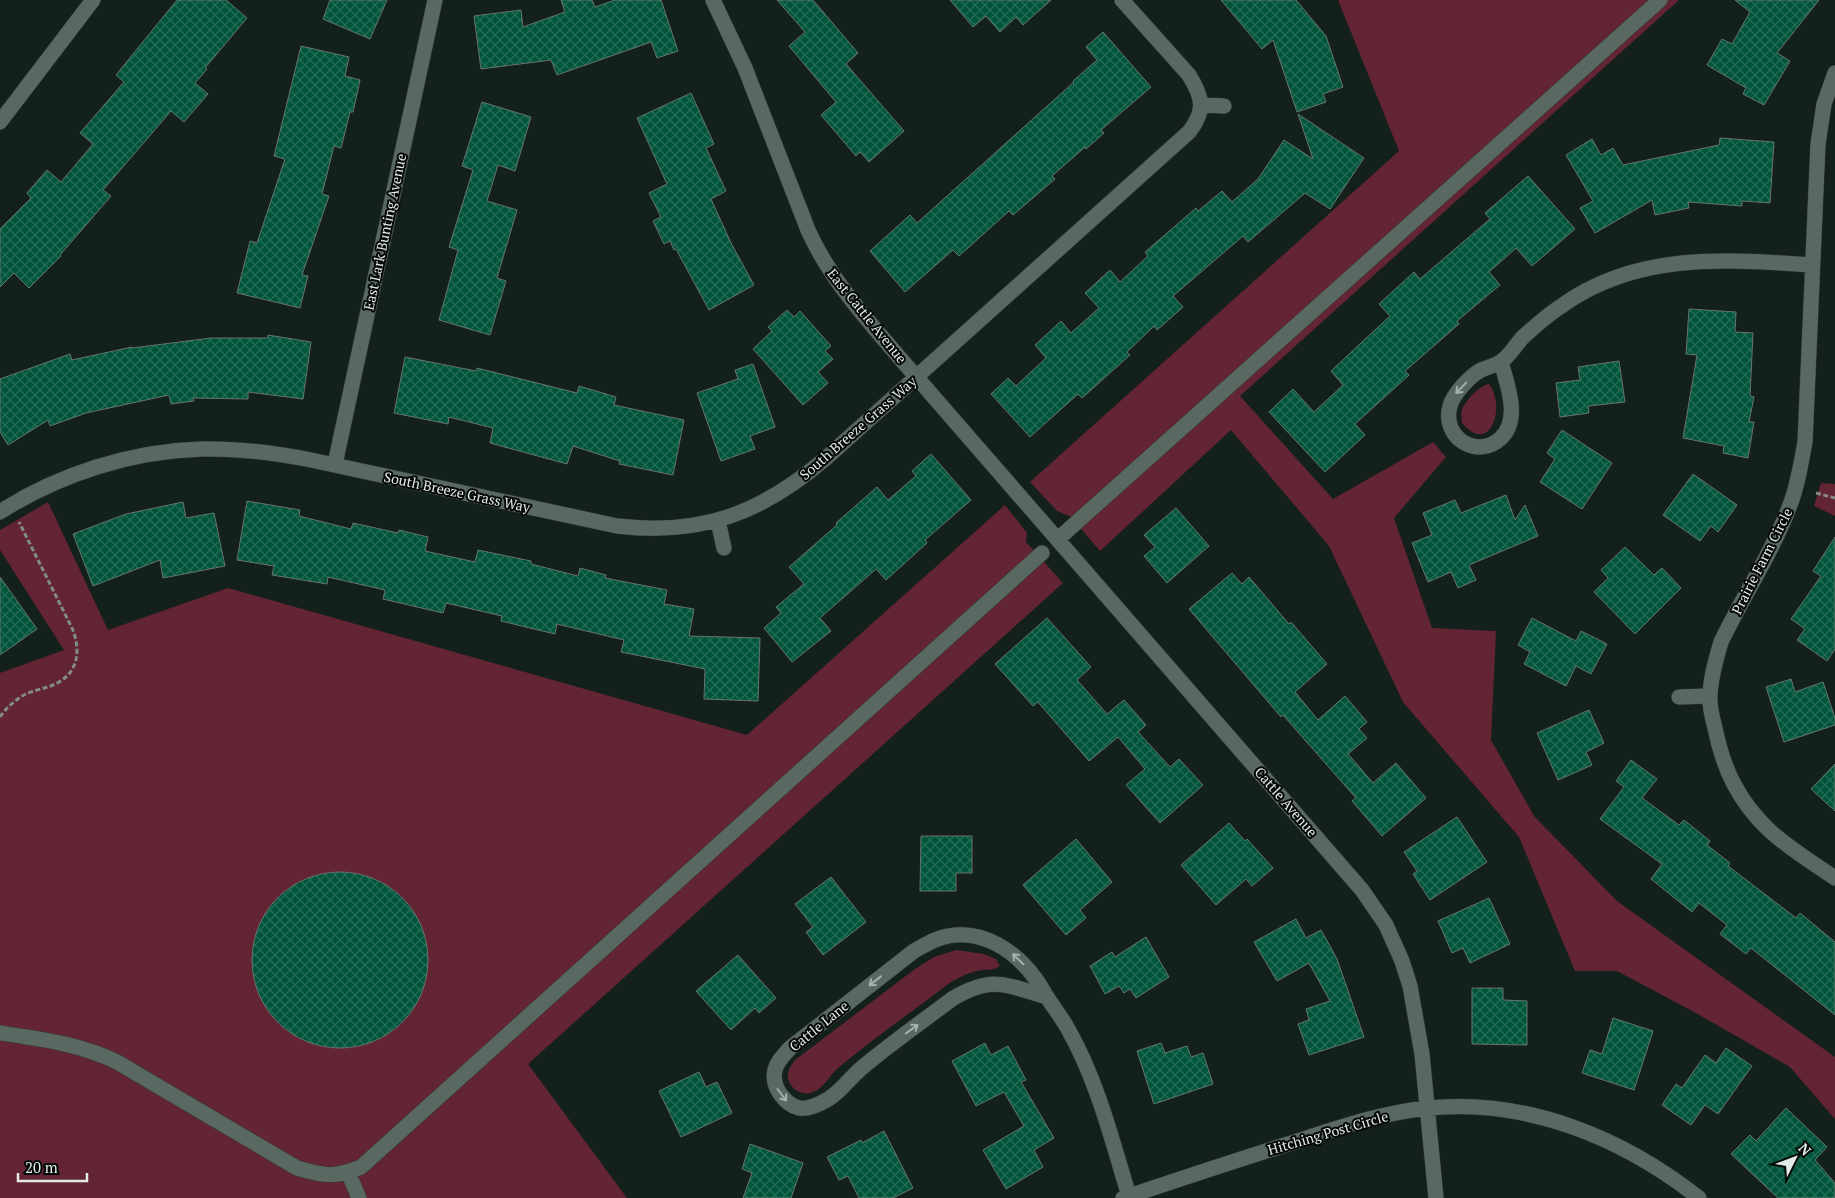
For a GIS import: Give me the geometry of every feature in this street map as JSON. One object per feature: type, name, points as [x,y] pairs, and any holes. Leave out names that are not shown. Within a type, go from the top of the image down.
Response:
[{"type":"street","points":[[0,122],[93,0]]},
{"type":"street","name":"East Lark Bunting Avenue","points":[[335,464],[435,0]]},
{"type":"street","name":"East Cattle Avenue","points":[[713,0],[748,76],[817,249],[826,266],[847,295],[1058,539]]},
{"type":"street","points":[[1122,0],[1189,76],[1200,94],[1202,105],[1224,106]]},
{"type":"street","points":[[1058,539],[1660,0]]},
{"type":"street","name":"Prairie Farm Circle","points":[[1835,73],[1828,89],[1820,120],[1805,442],[1795,490],[1776,539],[1721,642],[1713,669],[1710,696],[1711,712],[1724,764],[1740,795],[1770,831],[1835,878]]},
{"type":"street","name":"South Breeze Grass Way","points":[[0,512],[32,494],[99,466],[152,454],[188,450],[234,450],[277,453],[335,464],[617,526],[664,528],[700,525],[718,521],[763,502],[804,477],[1182,140],[1196,124],[1202,105]]},
{"type":"street","points":[[1501,362],[1512,414],[1505,434],[1496,443],[1485,447],[1473,446],[1461,441],[1452,432],[1448,421],[1452,400],[1458,390],[1478,372],[1501,362],[1541,321],[1562,305],[1588,290],[1612,278],[1671,263],[1719,260],[1812,265]]},
{"type":"street","points":[[718,521],[724,548]]},
{"type":"street","name":"Cattle Avenue","points":[[1058,539],[1362,890],[1386,925],[1396,945],[1410,986],[1422,1054],[1436,1198]]},
{"type":"street","points":[[0,1033],[70,1045],[96,1052],[117,1062],[297,1168],[316,1174],[342,1175],[361,1167],[1042,553]]},
{"type":"street","points":[[1679,697],[1710,696]]},
{"type":"street","name":"Cattle Lane","points":[[1047,997],[1005,984],[992,983],[966,990],[863,1066],[824,1102],[810,1107],[800,1108],[788,1102],[779,1093],[774,1083],[774,1071],[779,1060],[790,1048],[914,951],[931,941],[948,936],[980,937],[1010,951],[1021,961],[1036,978],[1068,1029],[1087,1068],[1109,1128],[1126,1197]]},
{"type":"street","name":"Hitching Post Circle","points":[[1126,1197],[1369,1119],[1427,1108],[1458,1107],[1505,1111],[1556,1121],[1603,1138],[1657,1167],[1699,1198]]},
{"type":"street","points":[[348,1172],[359,1198]]},
{"type":"path","points":[[1816,493],[1835,498]]},
{"type":"path","points":[[0,717],[18,699],[26,694],[58,683],[64,679],[74,667],[78,648],[72,628],[16,518]]},
{"type":"shaded area","points":[[1338,0],[1679,0],[1240,396],[1333,499],[1433,442],[1446,457],[1394,518],[1432,628],[1496,631],[1491,740],[1534,816],[1617,901],[1835,1057],[1835,1119],[1790,1067],[1696,1013],[1617,971],[1575,971],[1519,837],[1403,702],[1329,546],[1231,430],[1100,551],[1071,517],[1057,511],[1030,482],[1399,151]]},
{"type":"shaded area","points":[[1489,384],[1494,394],[1496,405],[1492,425],[1487,431],[1480,434],[1472,432],[1462,423],[1462,410],[1473,394],[1481,387]]},
{"type":"shaded area","points":[[1821,483],[1835,484],[1835,516],[1814,506]]},
{"type":"shaded area","points":[[48,502],[108,630],[228,588],[747,735],[1005,505],[1027,533],[1026,542],[1063,583],[528,1064],[627,1198],[0,1198],[0,673],[64,650],[0,550],[0,530]]},
{"type":"shaded area","points":[[956,950],[984,954],[996,959],[1000,966],[995,969],[970,973],[951,982],[838,1068],[817,1090],[804,1093],[795,1090],[789,1082],[788,1073],[795,1060],[915,969],[934,957]]},
{"type":"building","points":[[177,0],[226,0],[247,18],[205,68],[207,69],[195,83],[208,94],[184,122],[171,111],[103,190],[111,196],[61,256],[29,288],[14,273],[0,287],[0,229],[31,198],[27,193],[47,170],[61,182],[93,144],[80,133],[124,82],[116,75]]},
{"type":"building","points":[[330,0],[387,0],[370,39],[323,19]]},
{"type":"building","points":[[561,0],[592,0],[595,7],[615,0],[661,0],[678,51],[657,58],[651,42],[557,75],[551,60],[481,69],[474,16],[521,10],[523,27],[565,12]]},
{"type":"building","points":[[777,0],[813,0],[858,53],[846,64],[904,131],[869,162],[860,152],[856,156],[821,115],[836,102],[789,46],[805,32]]},
{"type":"building","points":[[950,0],[1051,0],[1023,25],[1016,17],[1000,32],[986,16],[973,27]]},
{"type":"building","points":[[1221,0],[1296,0],[1326,36],[1343,87],[1323,94],[1326,102],[1297,112],[1273,40],[1262,49]]},
{"type":"building","points":[[1735,0],[1819,0],[1777,53],[1790,61],[1764,105],[1743,94],[1746,88],[1707,65],[1722,39],[1732,44],[1750,12]]},
{"type":"building","points":[[1103,32],[1151,87],[1101,130],[1104,133],[1052,176],[1055,179],[1013,215],[1009,211],[959,256],[953,250],[905,292],[870,251],[910,215],[917,223],[1074,82],[1097,60],[1086,47]]},
{"type":"building","points":[[301,46],[349,57],[345,76],[360,80],[353,112],[350,112],[341,148],[334,146],[322,194],[329,196],[302,275],[308,276],[300,308],[237,293],[250,241],[257,243],[285,159],[274,156]]},
{"type":"building","points":[[691,93],[714,144],[706,148],[726,191],[711,199],[731,243],[754,285],[709,310],[676,249],[674,250],[670,241],[664,244],[653,221],[661,217],[649,193],[667,184],[637,118]]},
{"type":"building","points":[[482,102],[531,117],[515,171],[498,165],[487,201],[517,210],[497,278],[506,281],[490,335],[439,320],[458,250],[449,247],[473,170],[462,166]]},
{"type":"building","points":[[1298,114],[1364,158],[1330,209],[1305,193],[1248,242],[1243,236],[1173,296],[1183,307],[1157,330],[1154,326],[1127,352],[1130,355],[1082,398],[1078,394],[1030,437],[991,394],[1008,378],[1016,386],[1046,358],[1035,345],[1061,321],[1071,333],[1099,308],[1085,293],[1110,270],[1120,282],[1148,256],[1145,252],[1196,208],[1198,211],[1222,191],[1232,202],[1258,179],[1284,140],[1313,159]]},
{"type":"building","points":[[1720,138],[1774,142],[1770,203],[1742,201],[1742,206],[1688,202],[1689,208],[1655,215],[1652,200],[1595,233],[1580,208],[1593,201],[1566,155],[1592,139],[1601,155],[1613,148],[1623,165],[1719,145]]},
{"type":"building","points":[[1528,176],[1575,229],[1532,266],[1516,248],[1489,272],[1500,285],[1457,321],[1459,324],[1405,371],[1409,375],[1355,424],[1365,435],[1325,472],[1269,412],[1293,389],[1314,412],[1343,385],[1331,371],[1390,316],[1379,304],[1414,272],[1420,279],[1490,219],[1485,213]]},
{"type":"building","points":[[1689,309],[1736,312],[1735,332],[1753,333],[1750,396],[1754,397],[1749,422],[1754,422],[1748,458],[1723,453],[1724,446],[1683,438],[1697,355],[1686,354]]},
{"type":"building","points":[[787,310],[794,317],[800,311],[831,346],[825,351],[833,359],[818,372],[828,383],[803,405],[753,349],[772,331],[768,327]]},
{"type":"building","points":[[268,335],[311,342],[303,399],[248,392],[248,399],[193,398],[194,401],[171,404],[169,395],[86,413],[50,426],[48,420],[8,445],[0,432],[0,379],[70,354],[72,360],[132,347],[211,338],[268,338]]},
{"type":"building","points":[[405,357],[476,371],[477,368],[577,393],[579,386],[616,397],[614,405],[684,420],[673,475],[619,464],[620,461],[573,446],[567,464],[490,443],[493,428],[449,417],[448,424],[394,413]]},
{"type":"building","points":[[1619,361],[1625,402],[1588,406],[1589,413],[1560,417],[1556,383],[1580,380],[1578,367]]},
{"type":"building","points":[[753,364],[775,427],[750,436],[755,449],[721,461],[697,393],[738,379],[735,370]]},
{"type":"building","points":[[1562,430],[1612,463],[1582,509],[1540,482],[1555,459],[1547,453]]},
{"type":"building","points":[[931,454],[971,500],[925,540],[927,543],[886,580],[876,569],[820,618],[831,631],[792,662],[764,628],[781,613],[776,607],[804,584],[789,567],[877,487],[888,500],[916,476],[912,471]]},
{"type":"building","points":[[1693,474],[1737,505],[1718,532],[1711,526],[1700,541],[1663,515]]},
{"type":"building","points":[[1506,495],[1515,520],[1525,505],[1538,536],[1469,565],[1476,580],[1458,588],[1451,572],[1428,582],[1412,543],[1432,535],[1423,513],[1455,500],[1461,513]]},
{"type":"building","points":[[247,501],[300,510],[299,516],[351,529],[353,523],[398,533],[399,530],[428,537],[425,551],[475,562],[478,550],[531,561],[531,564],[578,576],[580,568],[606,575],[605,578],[667,590],[664,604],[694,609],[689,636],[760,638],[758,701],[704,699],[705,669],[621,652],[624,640],[557,624],[555,634],[501,621],[502,616],[446,603],[443,613],[383,599],[385,590],[328,577],[327,584],[272,575],[274,566],[237,560]]},
{"type":"building","points":[[183,502],[186,518],[214,513],[225,566],[163,578],[160,560],[93,586],[73,534],[126,514]]},
{"type":"building","points":[[1176,508],[1209,546],[1167,583],[1144,556],[1155,547],[1144,535]]},
{"type":"building","points":[[1835,537],[1835,649],[1827,661],[1797,640],[1805,629],[1791,619],[1821,576],[1813,571]]},
{"type":"building","points":[[1625,547],[1654,575],[1662,568],[1681,588],[1635,634],[1594,592],[1608,578],[1601,570]]},
{"type":"building","points":[[1232,573],[1242,584],[1249,577],[1289,624],[1291,622],[1327,664],[1295,692],[1318,720],[1345,696],[1367,722],[1359,729],[1367,738],[1348,754],[1373,783],[1396,763],[1426,798],[1382,836],[1352,801],[1356,798],[1283,715],[1281,717],[1189,609]]},
{"type":"building","points":[[0,577],[37,629],[0,655]]},
{"type":"building","points":[[1047,618],[1091,667],[1077,680],[1107,714],[1124,700],[1146,725],[1138,732],[1170,767],[1179,759],[1203,785],[1160,823],[1126,785],[1145,769],[1118,737],[1089,761],[1038,702],[1033,706],[995,664]]},
{"type":"building","points":[[1532,618],[1576,641],[1581,631],[1607,644],[1591,674],[1576,666],[1566,686],[1524,664],[1530,652],[1518,645]]},
{"type":"building","points":[[1791,679],[1795,692],[1823,682],[1835,718],[1835,725],[1784,742],[1766,687]]},
{"type":"building","points":[[1589,710],[1604,743],[1586,752],[1592,765],[1558,780],[1537,733]]},
{"type":"building","points":[[1631,760],[1657,779],[1642,798],[1679,825],[1684,820],[1710,841],[1707,845],[1730,863],[1728,866],[1796,918],[1800,913],[1835,942],[1835,1015],[1751,948],[1746,954],[1720,934],[1727,925],[1699,903],[1692,912],[1651,879],[1662,864],[1600,819],[1624,787],[1616,781]]},
{"type":"building","points":[[1835,764],[1835,811],[1811,789]]},
{"type":"building","points":[[1457,817],[1487,862],[1430,900],[1413,874],[1417,871],[1404,852]]},
{"type":"building","points":[[1229,823],[1245,841],[1247,839],[1273,868],[1252,886],[1246,879],[1216,905],[1181,865]]},
{"type":"building","points":[[921,836],[972,836],[972,873],[956,873],[956,891],[920,891]]},
{"type":"building","points":[[1076,839],[1112,882],[1080,910],[1086,918],[1066,935],[1023,885]]},
{"type":"building","points":[[349,872],[382,882],[408,904],[418,918],[424,934],[427,943],[427,977],[418,1002],[396,1028],[382,1038],[357,1047],[331,1048],[298,1038],[272,1016],[262,1002],[253,977],[252,951],[262,918],[284,892],[298,882],[323,873]]},
{"type":"building","points":[[831,877],[866,922],[823,955],[806,932],[813,927],[795,904]]},
{"type":"building","points":[[1489,898],[1510,944],[1470,963],[1463,948],[1452,953],[1438,921]]},
{"type":"building","points":[[1296,919],[1306,938],[1321,930],[1337,959],[1364,1037],[1309,1055],[1298,1024],[1309,1020],[1306,1009],[1330,1001],[1309,963],[1277,981],[1254,942]]},
{"type":"building","points":[[1146,937],[1169,977],[1136,998],[1130,989],[1124,993],[1119,986],[1105,994],[1090,966],[1112,952],[1115,957]]},
{"type":"building","points":[[738,955],[776,998],[759,1013],[755,1008],[731,1030],[696,991]]},
{"type":"building","points":[[1472,988],[1503,988],[1503,1000],[1527,1001],[1527,1045],[1472,1044]]},
{"type":"building","points":[[1613,1018],[1653,1031],[1634,1090],[1582,1073],[1590,1050],[1602,1054]]},
{"type":"building","points":[[985,1043],[991,1055],[1008,1046],[1026,1080],[1021,1082],[1054,1138],[1034,1150],[1043,1167],[1006,1189],[983,1150],[1024,1126],[1004,1092],[976,1106],[952,1061]]},
{"type":"building","points":[[1161,1043],[1165,1053],[1187,1046],[1191,1057],[1203,1053],[1213,1084],[1154,1104],[1137,1051]]},
{"type":"building","points":[[1726,1048],[1752,1066],[1718,1114],[1705,1105],[1691,1125],[1662,1105],[1676,1084],[1682,1088],[1705,1055],[1716,1063]]},
{"type":"building","points":[[699,1072],[706,1087],[717,1082],[732,1113],[681,1137],[659,1091]]},
{"type":"building","points":[[1786,1108],[1827,1147],[1815,1160],[1835,1183],[1835,1198],[1778,1198],[1731,1154],[1750,1135],[1756,1141]]},
{"type":"building","points":[[884,1131],[913,1188],[893,1198],[859,1198],[848,1176],[839,1180],[827,1157],[861,1140],[862,1143]]},
{"type":"building","points":[[750,1144],[803,1163],[791,1198],[743,1198],[752,1173],[742,1169]]}]
